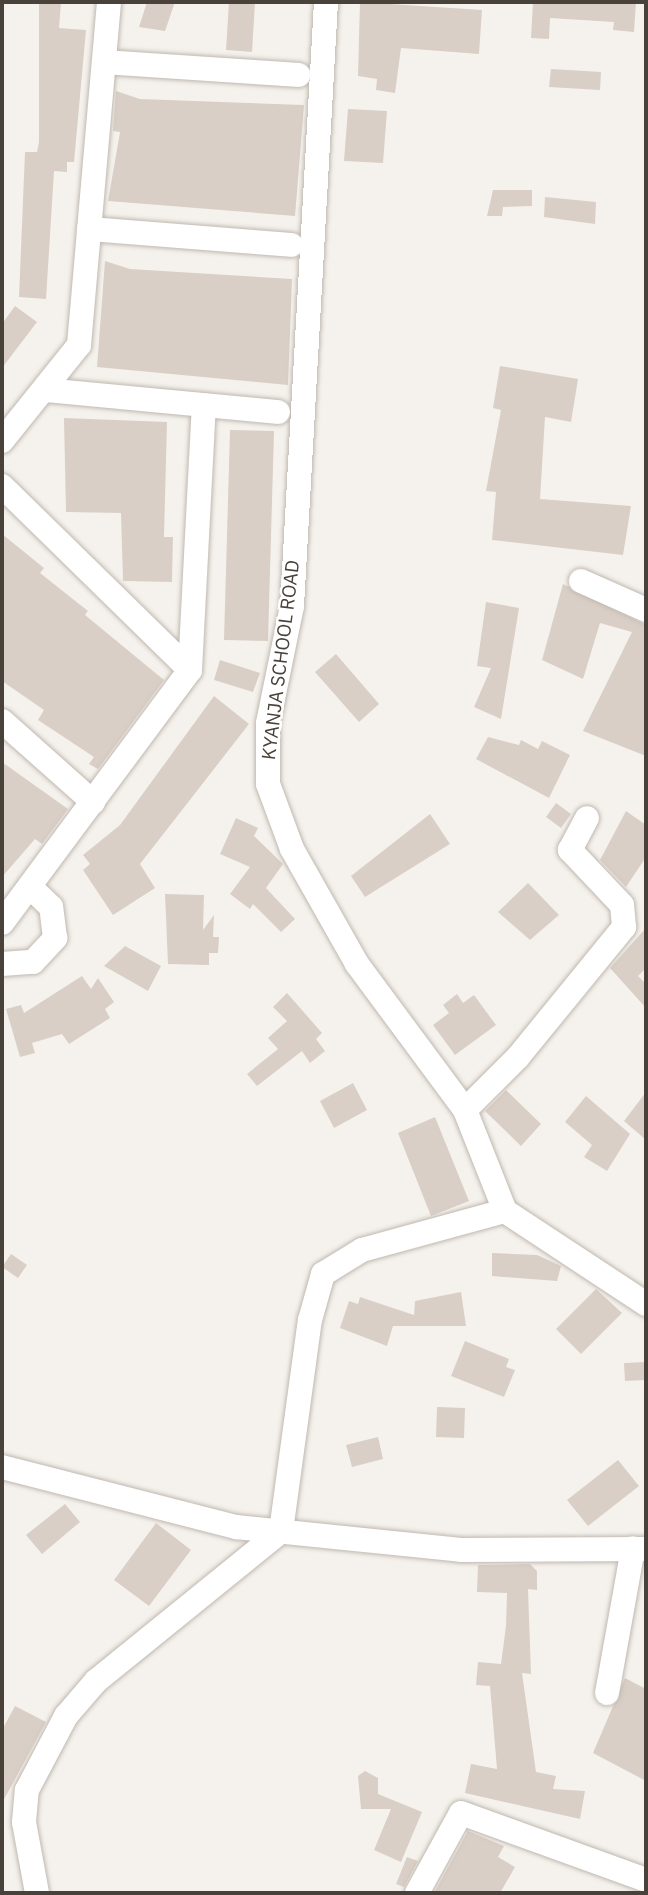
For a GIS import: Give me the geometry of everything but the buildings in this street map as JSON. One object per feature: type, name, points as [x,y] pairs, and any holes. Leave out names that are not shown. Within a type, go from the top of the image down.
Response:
[{"type":"street","points":[[2,441],[79,345],[109,2]]},
{"type":"street","name":"KYANJA SCHOOL ROAD","points":[[326,2],[292,607],[264,753],[268,784],[298,861],[357,964],[465,1110],[505,1211]]},
{"type":"street","points":[[104,62],[299,75]]},
{"type":"street","points":[[89,229],[291,245]]},
{"type":"street","points":[[45,390],[278,412]]},
{"type":"street","points":[[2,923],[190,670],[204,405]]},
{"type":"street","points":[[2,486],[190,670]]},
{"type":"street","points":[[580,581],[646,610]]},
{"type":"street","points":[[2,721],[93,802]]},
{"type":"street","points":[[465,1110],[518,1057],[624,927],[622,905],[570,850],[587,818]]},
{"type":"street","points":[[2,964],[33,962],[55,938],[51,907],[30,887]]},
{"type":"street","points":[[37,1893],[24,1822],[27,1790],[66,1716],[96,1681],[281,1531],[308,1330],[323,1274],[362,1250],[505,1211],[646,1304]]},
{"type":"street","points":[[2,1467],[178,1515],[281,1531],[461,1549],[640,1548],[607,1693]]},
{"type":"street","points":[[417,1893],[461,1813],[646,1880]]}]
